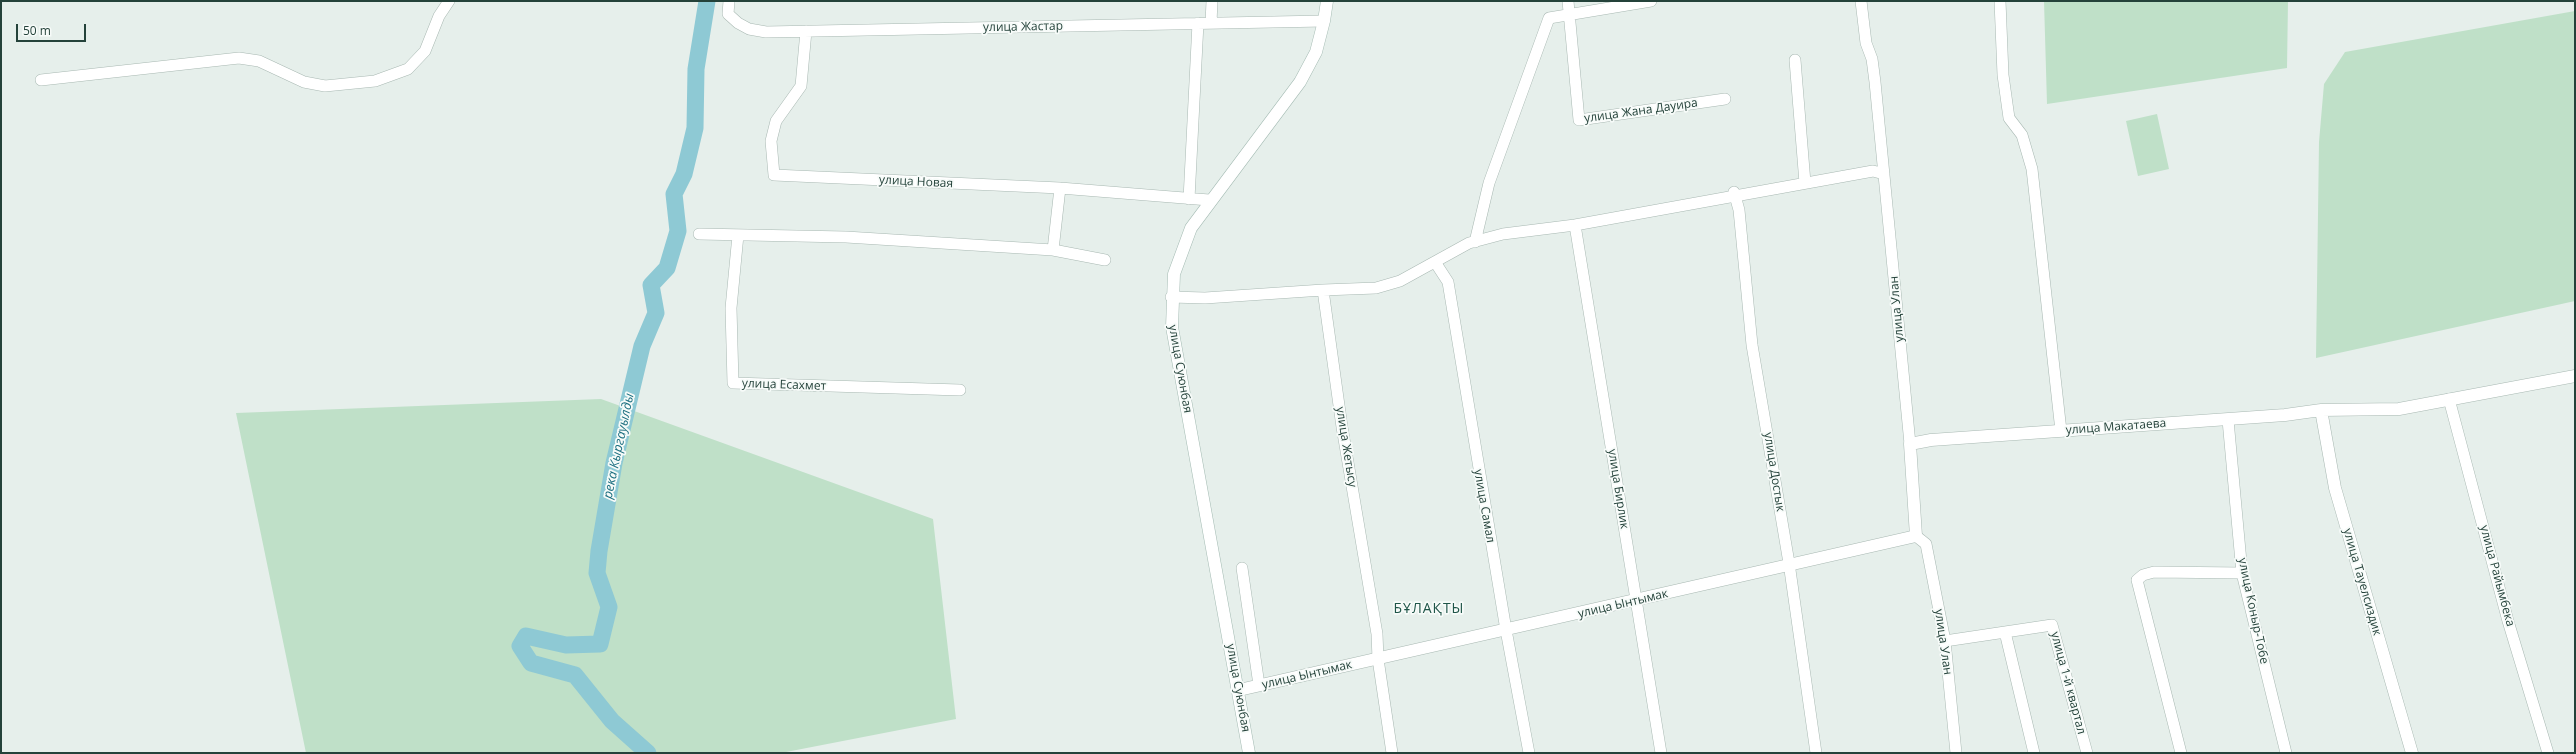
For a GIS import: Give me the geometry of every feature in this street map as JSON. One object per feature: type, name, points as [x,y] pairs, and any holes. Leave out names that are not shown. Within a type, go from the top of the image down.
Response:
[{"type":"street","points":[[41,80],[239,58],[258,61],[304,82],[325,86],[376,81],[408,69],[425,51],[439,16],[449,1]]},
{"type":"street","name":"улица Жастар","points":[[730,1],[728,14],[738,23],[758,32],[1324,21]]},
{"type":"street","points":[[1211,23],[1212,1]]},
{"type":"street","name":"улица Суюнбая","points":[[1249,753],[1239,690],[1172,326],[1174,274],[1190,228],[1300,82],[1316,52],[1324,21],[1327,1]]},
{"type":"street","name":"улица Жана Дауира","points":[[1568,1],[1579,120],[1725,99]]},
{"type":"street","points":[[1475,242],[1490,182],[1549,18],[1651,1]]},
{"type":"street","name":"улица Улан","points":[[1861,1],[1866,43],[1872,59],[1875,82],[1910,444]]},
{"type":"street","points":[[2000,1],[2003,75],[2009,118],[2022,135],[2032,169],[2061,430]]},
{"type":"street","points":[[1189,198],[1198,23]]},
{"type":"street","name":"улица Новая","points":[[806,31],[801,86],[776,121],[771,141],[774,175],[1060,188],[1210,200]]},
{"type":"street","points":[[1795,60],[1806,183]]},
{"type":"street","points":[[1172,297],[1205,298],[1376,288],[1400,281],[1475,242],[1502,234],[1575,225],[1734,194],[1873,171],[1884,174]]},
{"type":"street","points":[[1053,250],[1060,188]]},
{"type":"street","name":"улица Достык","points":[[1734,194],[1738,210],[1752,345],[1789,563],[1816,753]]},
{"type":"street","name":"улица Бирлик","points":[[1575,225],[1661,753]]},
{"type":"street","points":[[699,234],[846,237],[1053,250],[1105,260]]},
{"type":"street","name":"улица Есахмет","points":[[738,235],[731,308],[733,383],[960,390]]},
{"type":"street","name":"улица Самал","points":[[1435,262],[1448,282],[1506,630],[1529,753]]},
{"type":"street","name":"улица Жетысу","points":[[1323,290],[1342,427],[1378,634],[1378,659],[1392,753]]},
{"type":"street","name":"улица Макатаева","points":[[1910,444],[1931,440],[2061,430],[2228,420],[2321,410],[2399,409],[2575,376]]},
{"type":"street","name":"улица Райымбека","points":[[2449,399],[2508,621],[2548,753]]},
{"type":"street","name":"улица Тауелсиздик","points":[[2321,410],[2335,488],[2412,753]]},
{"type":"street","name":"улица Коныр-Тобе","points":[[2228,420],[2242,573],[2286,753]]},
{"type":"street","points":[[1910,444],[1916,536]]},
{"type":"street","name":"улица Улан","points":[[1916,536],[1926,544],[1945,641],[1956,753]]},
{"type":"street","name":"улица Ынтымак","points":[[1239,690],[1636,601],[1789,563],[1916,536]]},
{"type":"street","points":[[1242,568],[1259,685]]},
{"type":"street","points":[[2181,753],[2137,580],[2143,575],[2154,572],[2242,573]]},
{"type":"street","name":"улица 1-й квартал","points":[[1945,641],[2052,624],[2087,753]]},
{"type":"street","points":[[2005,632],[2034,753]]},
{"type":"green space","points":[[2044,1],[2288,1],[2287,68],[2047,104]]},
{"type":"green space","points":[[2575,11],[2575,301],[2316,358],[2319,142],[2324,84],[2345,52]]},
{"type":"green space","points":[[2157,114],[2169,169],[2138,176],[2126,121]]},
{"type":"green space","points":[[601,399],[933,519],[956,719],[781,753],[306,753],[236,413]]},
{"type":"waterway","name":"река Кыргауылды","points":[[648,753],[612,721],[575,675],[531,663],[520,646],[526,636],[566,645],[600,644],[609,607],[597,573],[599,551],[614,463],[642,346],[656,313],[651,285],[667,268],[678,231],[674,194],[684,174],[695,128],[696,69],[707,1]]},
{"type":"district","name":"БҰЛАҚТЫ","points":[[1429,609]]}]
